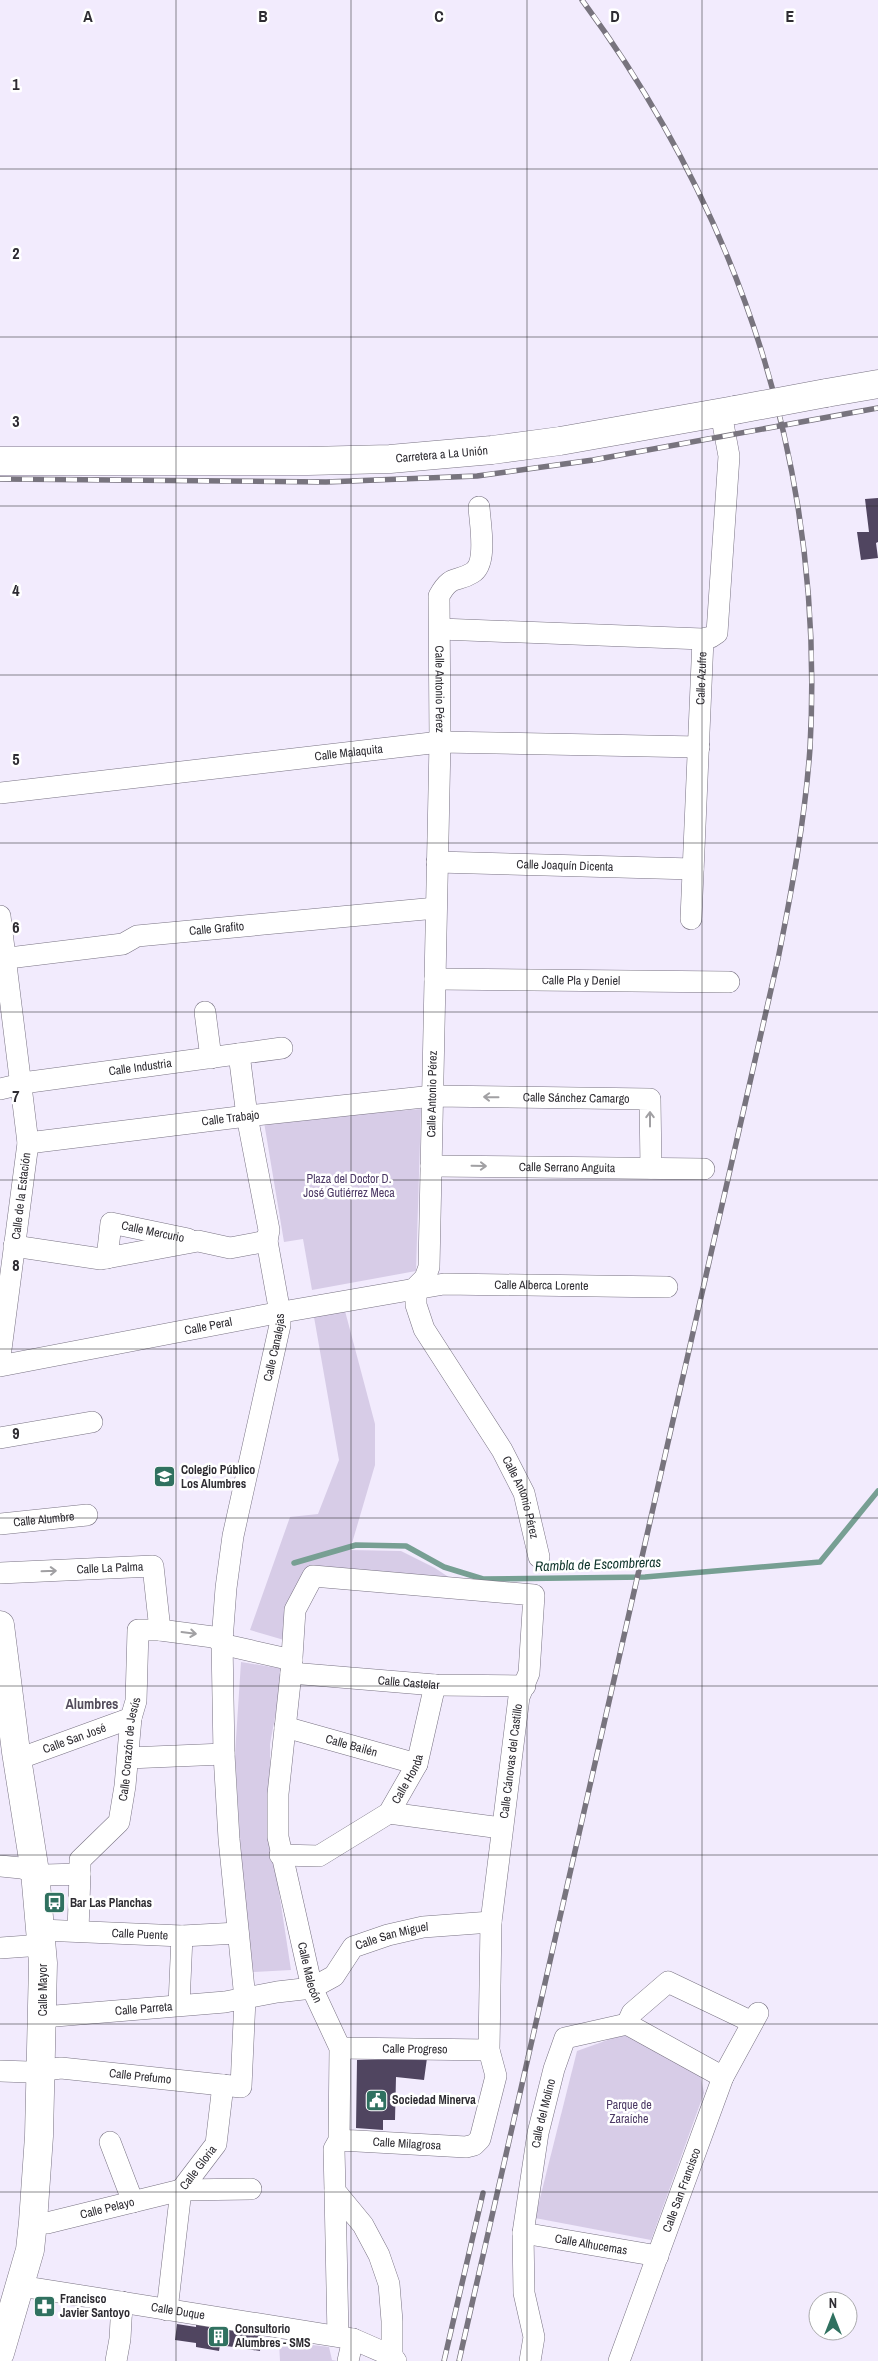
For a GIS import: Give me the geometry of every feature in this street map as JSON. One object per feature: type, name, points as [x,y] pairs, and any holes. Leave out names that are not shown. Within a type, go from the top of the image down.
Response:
[{"type":"main road","name":"Carretera a La Unión","points":[[0,461],[308,461],[390,459],[492,450],[560,441],[878,384]]},
{"type":"main road","name":"Calle Mayor","points":[[0,1624],[11,1755],[35,1872],[42,1937],[43,2017],[30,2250],[0,2353]]},
{"type":"street","points":[[703,639],[717,633],[719,626],[730,456],[728,412]]},
{"type":"street","name":"Calle Antonio Pérez","points":[[479,507],[482,557],[479,568],[471,574],[457,578],[445,585],[439,596],[440,742],[429,1267],[425,1278],[416,1287],[416,1305],[424,1329],[502,1450],[524,1493],[539,1557]]},
{"type":"street","name":"Calle Azufre","points":[[440,629],[703,639],[691,919]]},
{"type":"street","name":"Calle Malaquita","points":[[0,793],[440,742],[699,747]]},
{"type":"street","name":"Calle Joaquín Dicenta","points":[[437,862],[693,869]]},
{"type":"street","name":"Calle Grafito","points":[[2,959],[123,944],[137,936],[436,908]]},
{"type":"street","name":"Calle de la Estación","points":[[0,916],[10,1087],[28,1143],[10,1241],[0,1357]]},
{"type":"street","name":"Calle Pla y Deniel","points":[[435,978],[729,982]]},
{"type":"street","points":[[205,1012],[211,1058]]},
{"type":"street","name":"Calle Industria","points":[[10,1087],[282,1048]]},
{"type":"street","name":"Calle Canalejas","points":[[222,1641],[226,1588],[233,1536],[280,1325],[280,1313],[267,1241],[269,1230],[247,1116],[239,1054]]},
{"type":"street","name":"Calle Trabajo","points":[[28,1143],[247,1116],[433,1096]]},
{"type":"street","name":"Calle Sánchez Camargo","points":[[433,1096],[650,1099],[651,1168]]},
{"type":"street","name":"Calle Serrano Anguita","points":[[431,1166],[704,1169]]},
{"type":"street","name":"Calle Mercurio","points":[[107,1258],[111,1223],[230,1248],[267,1241]]},
{"type":"street","name":"Calle Mercurio","points":[[10,1241],[101,1259],[198,1241]]},
{"type":"street","name":"Calle Alberca Lorente","points":[[416,1287],[444,1284],[667,1287]]},
{"type":"street","name":"Calle Peral","points":[[0,1366],[416,1287]]},
{"type":"street","points":[[0,1438],[92,1422]]},
{"type":"street","name":"Calle Alumbre","points":[[0,1524],[87,1515]]},
{"type":"street","name":"Calle La Palma","points":[[0,1573],[153,1566],[160,1630]]},
{"type":"street","name":"Calle Malecón","points":[[313,1576],[295,1610],[292,1666],[278,1794],[278,1837],[280,1854],[312,1988],[340,2048],[339,2140],[334,2149],[335,2191],[348,2361]]},
{"type":"street","name":"Calle Cánovas del Castillo","points":[[313,1576],[534,1595],[529,1674],[519,1697],[501,1828],[491,1922],[489,2050],[496,2076],[480,2138],[474,2145]]},
{"type":"street","name":"Calle Corazón de Jesús","points":[[78,1931],[80,1860],[119,1822],[128,1758],[131,1718],[136,1701],[138,1630],[160,1630]]},
{"type":"street","points":[[160,1630],[213,1637],[222,1641],[224,1754],[244,1999],[232,2086]]},
{"type":"street","name":"Calle Castelar","points":[[222,1641],[230,1646],[292,1666],[435,1685],[525,1686]]},
{"type":"street","name":"Calle Honda","points":[[280,1854],[319,1856],[389,1813],[418,1764],[435,1685]]},
{"type":"street","name":"Calle San José","points":[[11,1755],[131,1718]]},
{"type":"street","name":"Calle Bailén","points":[[285,1727],[418,1764]]},
{"type":"street","points":[[128,1758],[224,1754]]},
{"type":"street","points":[[389,1813],[501,1828]]},
{"type":"street","points":[[0,1866],[45,1874],[80,1874]]},
{"type":"street","name":"Calle San Miguel","points":[[312,1988],[334,1976],[354,1947],[388,1935],[423,1927],[491,1922]]},
{"type":"street","name":"Calle Puente","points":[[0,1948],[42,1937],[78,1931],[182,1936],[238,1933]]},
{"type":"street","points":[[179,2005],[182,1936]]},
{"type":"street","name":"Calle San Francisco","points":[[619,2361],[723,2077],[755,2018],[668,1982],[632,2013],[627,2024]]},
{"type":"street","name":"Calle Parreta","points":[[43,2017],[225,2002],[277,1992],[312,1988]]},
{"type":"street","points":[[627,2024],[723,2077]]},
{"type":"street","name":"Calle del Molino","points":[[530,2361],[534,2337],[524,2293],[523,2233],[538,2133],[554,2069],[565,2038],[627,2024]]},
{"type":"street","name":"Calle Progreso","points":[[340,2048],[489,2050]]},
{"type":"street","name":"Calle Prefumo","points":[[0,2071],[61,2068],[232,2086]]},
{"type":"street","name":"Calle Gloria","points":[[167,2310],[181,2190],[216,2144],[232,2086]]},
{"type":"street","name":"Calle Milagrosa","points":[[339,2140],[466,2147],[474,2145]]},
{"type":"street","points":[[110,2142],[117,2156],[132,2202]]},
{"type":"street","name":"Calle Pelayo","points":[[33,2222],[47,2223],[181,2190],[252,2190]]},
{"type":"street","points":[[335,2191],[363,2225],[379,2255],[389,2284],[394,2358]]},
{"type":"street","name":"Calle Alhucemas","points":[[523,2233],[658,2256]]},
{"type":"street","name":"Calle Duque","points":[[20,2286],[346,2338],[394,2358]]},
{"type":"street","points":[[116,2361],[120,2339],[122,2302]]},
{"type":"green space","name":"Plaza del Doctor D. José Gutiérrez Meca","points":[[421,1109],[416,1271],[312,1290],[303,1239],[284,1242],[264,1122]]},
{"type":"green space","points":[[345,1311],[375,1424],[375,1465],[350,1550],[401,1551],[435,1568],[453,1580],[304,1569],[284,1640],[250,1630],[290,1517],[318,1514],[339,1460],[314,1317]]},
{"type":"green space","points":[[241,1662],[284,1669],[270,1744],[271,1840],[291,1970],[252,1972],[242,1871],[235,1754]]},
{"type":"green space","name":"Parque de Zaraíche","points":[[627,2033],[700,2074],[704,2093],[651,2240],[535,2218],[577,2051]]},
{"type":"green space","points":[[279,2341],[329,2347],[332,2360],[338,2361],[280,2361]]},
{"type":"building","points":[[878,498],[878,542],[876,543],[878,558],[861,560],[857,532],[869,532],[865,499]]},
{"type":"building","name":"Sociedad Minerva","points":[[427,2058],[424,2080],[396,2077],[395,2120],[383,2120],[383,2130],[356,2128],[357,2060]]},
{"type":"building","name":"Consultorio Alumbres - SMS","points":[[196,2322],[262,2333],[260,2351],[220,2345],[219,2351],[196,2347],[196,2343],[175,2340],[177,2324],[196,2327]]},
{"type":"waterway","name":"Rambla de Escombreras","points":[[294,1563],[356,1545],[406,1546],[444,1567],[483,1579],[645,1577],[820,1562],[878,1491]]},
{"type":"railway","points":[[459,2361],[778,959],[797,854],[810,748],[811,646],[803,546],[787,449],[762,354],[729,261],[688,171],[639,84],[582,0]]},
{"type":"railway","points":[[0,479],[326,482],[477,476],[593,460],[878,408]]},
{"type":"railway","points":[[444,2361],[483,2193]]},
{"type":"place","name":"Colegio Público Los Alumbres","points":[[165,1477]]},
{"type":"place","name":"Bar Las Planchas","points":[[54,1903]]},
{"type":"place","name":"Sociedad Minerva","points":[[376,2100]]},
{"type":"place","name":"Francisco Javier Santoyo","points":[[44,2306]]},
{"type":"place","name":"Consultorio Alumbres - SMS","points":[[219,2336]]},
{"type":"district","name":"Alumbres","points":[[92,1704]]}]
